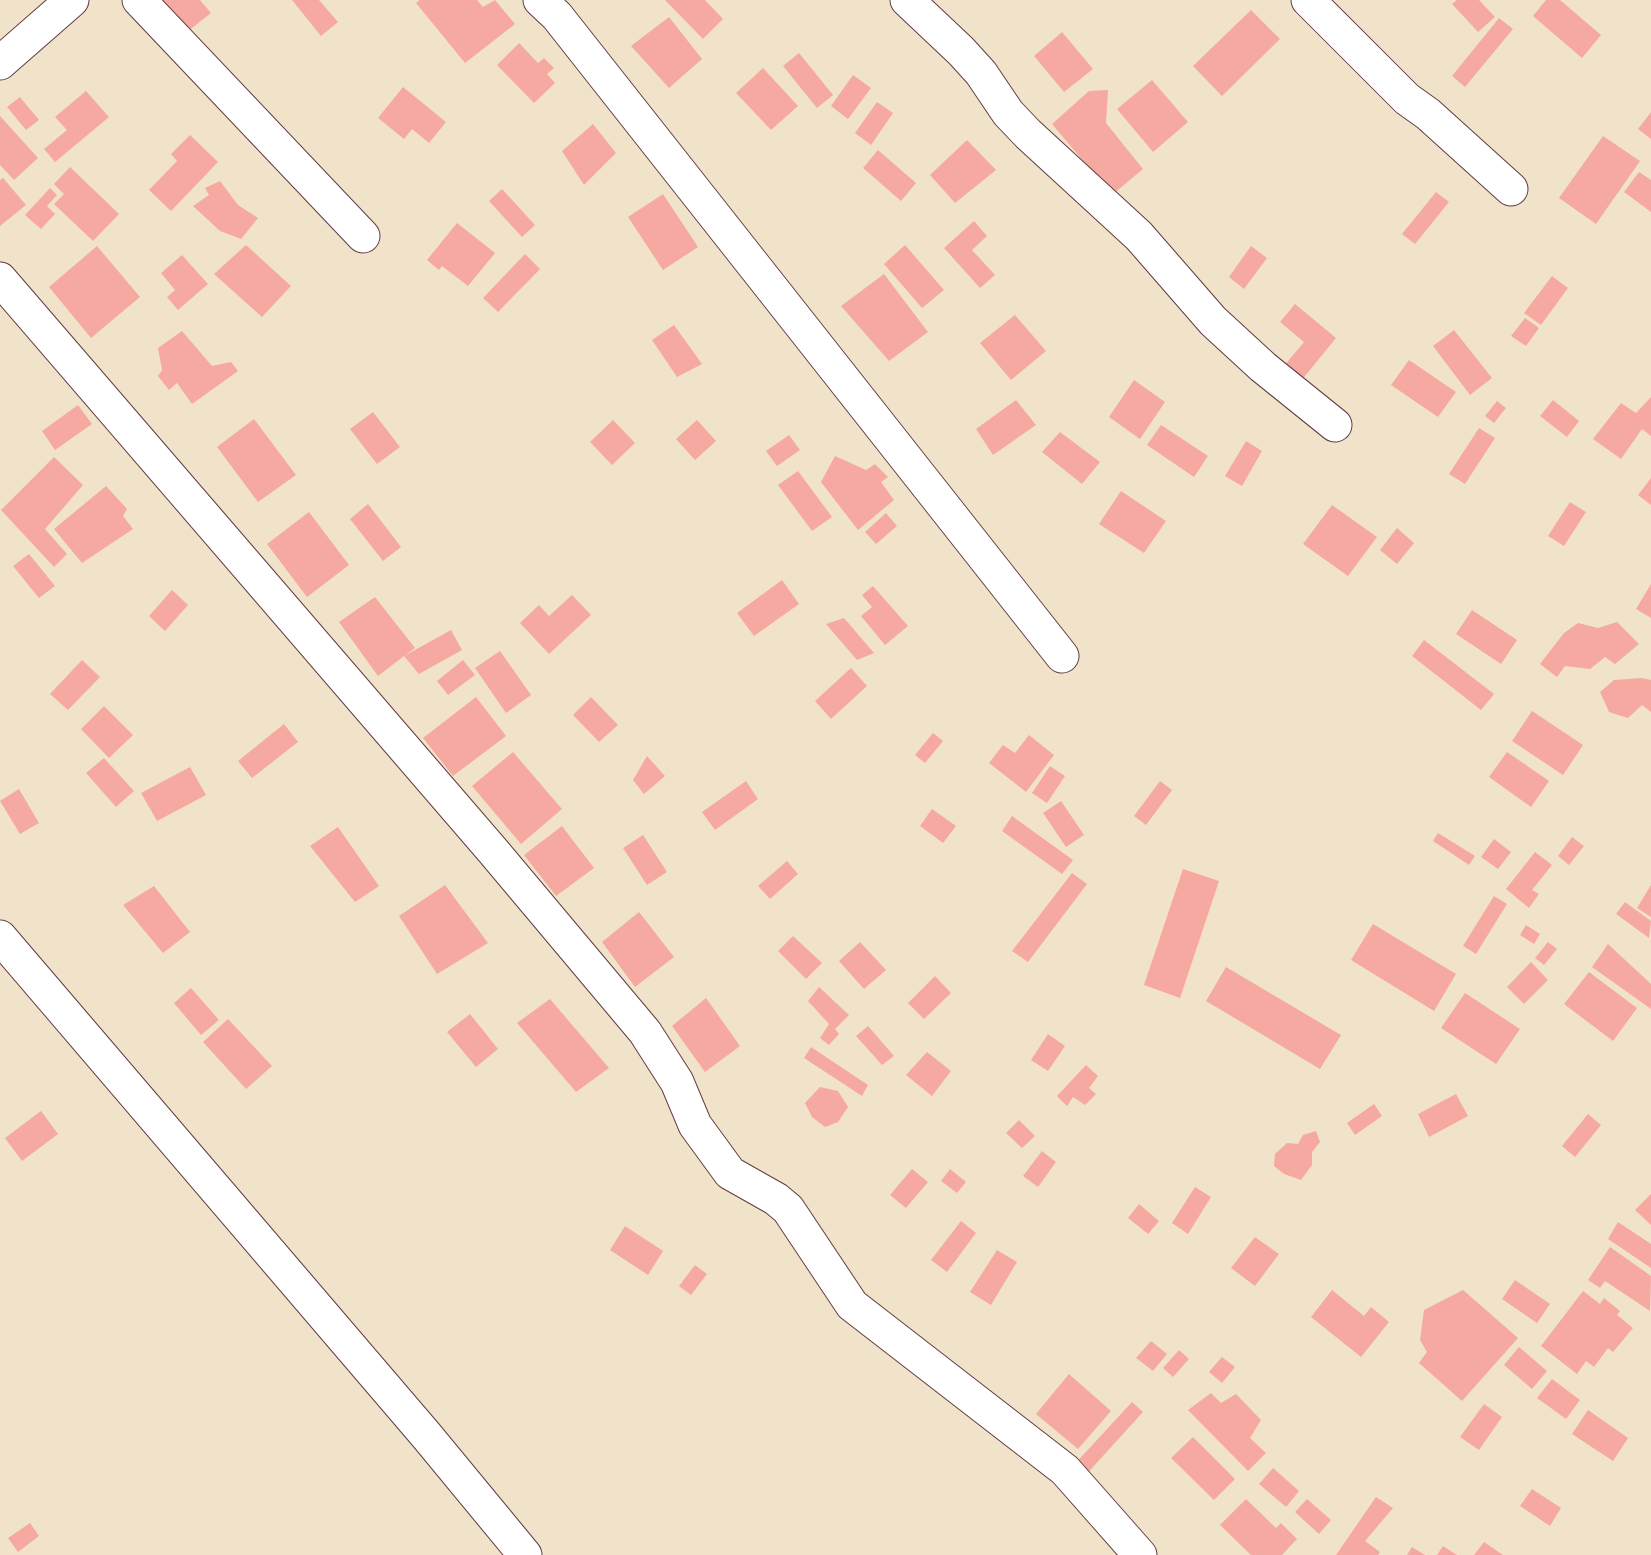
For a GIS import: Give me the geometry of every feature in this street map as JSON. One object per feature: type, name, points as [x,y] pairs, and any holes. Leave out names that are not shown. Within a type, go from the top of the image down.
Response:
[{"type":"street","points":[[0,63],[72,0]]},
{"type":"street","points":[[139,0],[363,236]]},
{"type":"street","points":[[540,0],[557,16],[1062,656]]},
{"type":"street","points":[[907,0],[968,58],[1008,113],[1153,250],[1213,321],[1263,367],[1335,426]]},
{"type":"street","points":[[1308,0],[1407,99],[1428,114],[1511,189]]},
{"type":"street","points":[[0,279],[493,851],[645,1032],[677,1082],[695,1125],[730,1173],[776,1199],[788,1209],[852,1305],[1065,1470],[1140,1555]]},
{"type":"street","points":[[0,937],[426,1435],[525,1555]]},
{"type":"building","points":[[160,0],[200,0],[211,13],[187,32]]},
{"type":"building","points":[[292,0],[319,0],[338,22],[321,36]]},
{"type":"building","points":[[420,0],[477,0],[483,7],[495,0],[515,24],[465,63],[416,3]]},
{"type":"building","points":[[665,0],[705,0],[723,19],[703,39]]},
{"type":"building","points":[[1457,0],[1479,0],[1495,17],[1478,32],[1452,4]]},
{"type":"building","points":[[1546,0],[1560,0],[1601,35],[1582,58],[1533,16]]},
{"type":"building","points":[[1251,10],[1280,39],[1222,96],[1193,66]]},
{"type":"building","points":[[669,17],[702,59],[669,88],[631,46]]},
{"type":"building","points":[[1499,18],[1513,29],[1465,87],[1452,76]]},
{"type":"building","points":[[1062,32],[1093,69],[1064,92],[1034,56]]},
{"type":"building","points":[[519,43],[538,63],[544,58],[554,68],[547,74],[555,83],[534,103],[497,65]]},
{"type":"building","points":[[799,53],[833,95],[817,108],[783,66]]},
{"type":"building","points":[[763,68],[798,106],[771,130],[736,93]]},
{"type":"building","points":[[853,75],[871,88],[848,119],[831,106]]},
{"type":"building","points":[[1152,80],[1188,122],[1153,152],[1117,109]]},
{"type":"building","points":[[403,87],[446,122],[429,143],[412,129],[404,139],[378,118]]},
{"type":"building","points":[[1108,90],[1106,123],[1143,169],[1112,195],[1052,124],[1089,91]]},
{"type":"building","points":[[86,91],[109,117],[55,162],[44,149],[67,130],[55,117]]},
{"type":"building","points":[[20,97],[39,120],[26,130],[7,107]]},
{"type":"building","points":[[877,102],[893,113],[871,145],[855,133]]},
{"type":"building","points":[[1651,112],[1651,139],[1638,129]]},
{"type":"building","points":[[0,116],[38,158],[14,180],[0,165]]},
{"type":"building","points":[[593,124],[616,153],[584,185],[562,151]]},
{"type":"building","points":[[190,135],[218,162],[171,211],[149,190],[177,161],[171,154]]},
{"type":"building","points":[[1603,136],[1640,161],[1596,224],[1559,198]]},
{"type":"building","points":[[967,140],[996,170],[955,203],[930,175]]},
{"type":"building","points":[[878,150],[916,183],[901,201],[863,168]]},
{"type":"building","points":[[70,167],[119,214],[93,241],[54,204],[64,194],[54,184]]},
{"type":"building","points":[[1639,172],[1651,180],[1651,212],[1624,192]]},
{"type":"building","points":[[3,178],[26,205],[0,226],[0,180]]},
{"type":"building","points":[[220,181],[238,205],[258,218],[241,239],[220,231],[193,206],[209,195],[205,188]]},
{"type":"building","points":[[50,188],[57,195],[47,206],[55,214],[41,229],[25,215]]},
{"type":"building","points":[[502,189],[535,225],[522,237],[489,201]]},
{"type":"building","points":[[1436,192],[1449,202],[1415,244],[1402,234]]},
{"type":"building","points":[[663,194],[698,247],[663,270],[628,217]]},
{"type":"building","points":[[974,221],[987,236],[972,250],[995,275],[980,288],[944,248]]},
{"type":"building","points":[[457,223],[495,253],[468,286],[442,266],[439,270],[427,260]]},
{"type":"building","points":[[246,245],[291,286],[262,317],[214,274]]},
{"type":"building","points":[[905,245],[944,290],[922,308],[884,264]]},
{"type":"building","points":[[97,246],[140,297],[91,338],[49,287]]},
{"type":"building","points":[[1251,246],[1267,258],[1244,289],[1229,277]]},
{"type":"building","points":[[525,254],[540,269],[498,312],[483,298]]},
{"type":"building","points":[[182,255],[208,284],[178,310],[167,297],[175,290],[161,273]]},
{"type":"building","points":[[884,274],[928,332],[889,361],[841,306]]},
{"type":"building","points":[[1552,276],[1568,288],[1541,325],[1524,313]]},
{"type":"building","points":[[1295,304],[1336,338],[1301,381],[1284,366],[1304,342],[1280,322]]},
{"type":"building","points":[[1015,315],[1046,351],[1011,380],[980,343]]},
{"type":"building","points":[[1525,318],[1539,328],[1526,346],[1511,336]]},
{"type":"building","points":[[674,325],[702,364],[677,377],[652,340]]},
{"type":"building","points":[[1454,330],[1492,378],[1470,395],[1433,346]]},
{"type":"building","points":[[182,331],[212,366],[231,362],[238,371],[192,404],[177,383],[169,390],[158,376],[162,370],[158,348]]},
{"type":"building","points":[[1409,360],[1456,392],[1438,417],[1391,385]]},
{"type":"building","points":[[1134,380],[1165,402],[1140,439],[1109,417]]},
{"type":"building","points":[[1651,397],[1651,436],[1642,429],[1621,459],[1593,439],[1621,403],[1636,413]]},
{"type":"building","points":[[1016,400],[1036,425],[993,455],[976,429]]},
{"type":"building","points":[[1553,400],[1579,421],[1567,437],[1540,416]]},
{"type":"building","points":[[1497,401],[1506,408],[1494,423],[1485,416]]},
{"type":"building","points":[[78,405],[92,424],[55,450],[42,431]]},
{"type":"building","points":[[373,412],[400,447],[377,464],[350,429]]},
{"type":"building","points":[[254,419],[296,475],[258,502],[217,447]]},
{"type":"building","points":[[613,420],[635,443],[612,465],[590,442]]},
{"type":"building","points":[[697,420],[716,441],[695,460],[676,439]]},
{"type":"building","points":[[1161,425],[1208,456],[1194,477],[1147,445]]},
{"type":"building","points":[[1479,428],[1495,438],[1465,484],[1449,474]]},
{"type":"building","points":[[1060,432],[1100,462],[1082,484],[1042,452]]},
{"type":"building","points":[[789,435],[800,450],[777,466],[766,451]]},
{"type":"building","points":[[1246,441],[1262,451],[1242,486],[1225,476]]},
{"type":"building","points":[[835,456],[866,470],[875,464],[888,477],[881,482],[894,500],[858,530],[821,482]]},
{"type":"building","points":[[54,457],[83,485],[45,529],[67,554],[54,567],[1,510]]},
{"type":"building","points":[[798,471],[832,517],[812,531],[778,485]]},
{"type":"building","points":[[1651,478],[1651,505],[1638,495]]},
{"type":"building","points":[[106,486],[127,509],[123,516],[133,529],[82,563],[54,529]]},
{"type":"building","points":[[1121,491],[1166,521],[1144,553],[1099,524]]},
{"type":"building","points":[[1570,502],[1586,512],[1564,546],[1548,536]]},
{"type":"building","points":[[368,504],[401,547],[383,561],[350,519]]},
{"type":"building","points":[[1332,505],[1377,537],[1348,576],[1303,544]]},
{"type":"building","points":[[309,512],[349,565],[307,597],[267,544]]},
{"type":"building","points":[[886,513],[897,526],[876,544],[865,532]]},
{"type":"building","points":[[1397,528],[1414,543],[1397,564],[1380,550]]},
{"type":"building","points":[[29,554],[55,586],[39,598],[13,566]]},
{"type":"building","points":[[782,580],[799,604],[754,636],[737,613]]},
{"type":"building","points":[[1651,584],[1651,618],[1636,609]]},
{"type":"building","points":[[873,586],[908,626],[885,645],[861,616],[872,607],[862,595]]},
{"type":"building","points":[[172,590],[188,605],[165,631],[149,616]]},
{"type":"building","points":[[572,595],[591,615],[549,654],[520,623],[539,605],[549,616]]},
{"type":"building","points":[[375,597],[415,648],[378,676],[339,622]]},
{"type":"building","points":[[1472,610],[1517,640],[1501,664],[1456,634]]},
{"type":"building","points":[[844,618],[874,653],[857,660],[826,624]]},
{"type":"building","points":[[1617,622],[1639,644],[1615,664],[1605,657],[1590,669],[1565,666],[1557,677],[1540,664],[1564,633],[1578,623],[1598,628]]},
{"type":"building","points":[[451,630],[462,650],[419,674],[404,656]]},
{"type":"building","points":[[1424,640],[1494,694],[1481,710],[1412,656]]},
{"type":"building","points":[[500,651],[531,695],[506,713],[475,668]]},
{"type":"building","points":[[82,660],[100,677],[68,710],[50,694]]},
{"type":"building","points":[[463,660],[475,675],[448,695],[437,681]]},
{"type":"building","points":[[851,668],[867,686],[831,719],[815,701]]},
{"type":"building","points":[[1642,678],[1651,680],[1651,712],[1642,705],[1628,718],[1609,712],[1600,692],[1614,680]]},
{"type":"building","points":[[476,697],[506,736],[453,776],[423,738]]},
{"type":"building","points":[[591,697],[618,725],[599,742],[573,715]]},
{"type":"building","points":[[104,706],[133,735],[109,758],[81,729]]},
{"type":"building","points":[[1532,711],[1583,745],[1563,775],[1512,741]]},
{"type":"building","points":[[284,724],[298,742],[252,778],[238,761]]},
{"type":"building","points":[[933,733],[943,741],[925,763],[915,755]]},
{"type":"building","points":[[1029,735],[1054,755],[1026,792],[989,763],[1003,745],[1015,753]]},
{"type":"building","points":[[513,752],[562,809],[521,844],[472,786]]},
{"type":"building","points":[[1507,752],[1549,781],[1531,807],[1489,777]]},
{"type":"building","points":[[647,756],[665,776],[644,794],[633,780]]},
{"type":"building","points":[[104,758],[134,791],[116,807],[86,773]]},
{"type":"building","points":[[1050,766],[1065,776],[1047,803],[1032,793]]},
{"type":"building","points":[[190,767],[206,795],[157,821],[141,793]]},
{"type":"building","points":[[746,781],[758,799],[715,830],[702,812]]},
{"type":"building","points":[[1160,781],[1172,790],[1146,825],[1134,816]]},
{"type":"building","points":[[19,789],[39,823],[20,834],[0,801]]},
{"type":"building","points":[[1061,801],[1084,835],[1066,847],[1043,813]]},
{"type":"building","points":[[932,809],[956,826],[943,843],[920,826]]},
{"type":"building","points":[[1012,816],[1073,860],[1062,874],[1002,831]]},
{"type":"building","points":[[562,826],[594,868],[556,896],[524,855]]},
{"type":"building","points":[[338,827],[379,886],[355,902],[310,846]]},
{"type":"building","points":[[1438,833],[1475,856],[1469,865],[1433,841]]},
{"type":"building","points":[[643,835],[667,872],[647,885],[623,848]]},
{"type":"building","points":[[1572,837],[1584,846],[1569,865],[1558,856]]},
{"type":"building","points":[[1494,839],[1511,852],[1498,869],[1481,857]]},
{"type":"building","points":[[1535,852],[1552,865],[1532,890],[1539,894],[1529,908],[1506,889]]},
{"type":"building","points":[[787,861],[798,874],[770,899],[758,886]]},
{"type":"building","points":[[1183,869],[1219,881],[1180,998],[1144,985]]},
{"type":"building","points":[[1072,873],[1087,884],[1028,962],[1012,951]]},
{"type":"building","points":[[445,885],[488,943],[437,974],[399,916]]},
{"type":"building","points":[[1651,885],[1651,917],[1637,908]]},
{"type":"building","points":[[154,886],[190,932],[163,953],[123,905]]},
{"type":"building","points":[[1494,896],[1507,904],[1476,954],[1463,946]]},
{"type":"building","points":[[1625,902],[1651,921],[1649,938],[1616,914]]},
{"type":"building","points":[[639,912],[674,957],[635,987],[602,942]]},
{"type":"building","points":[[1373,924],[1456,974],[1434,1011],[1351,960]]},
{"type":"building","points":[[1526,925],[1540,934],[1534,944],[1520,935]]},
{"type":"building","points":[[793,936],[822,963],[806,979],[778,951]]},
{"type":"building","points":[[860,942],[886,970],[864,989],[839,961]]},
{"type":"building","points":[[1548,942],[1557,949],[1544,965],[1535,958]]},
{"type":"building","points":[[1608,944],[1651,984],[1651,1009],[1592,967]]},
{"type":"building","points":[[1531,962],[1548,980],[1524,1004],[1507,987]]},
{"type":"building","points":[[1226,967],[1341,1035],[1320,1069],[1206,1001]]},
{"type":"building","points":[[1589,972],[1637,1008],[1613,1041],[1564,1004]]},
{"type":"building","points":[[935,976],[951,993],[924,1019],[908,1003]]},
{"type":"building","points":[[819,987],[849,1015],[835,1029],[839,1034],[829,1045],[820,1038],[829,1024],[808,1001]]},
{"type":"building","points":[[191,988],[219,1020],[201,1035],[174,1003]]},
{"type":"building","points":[[1465,993],[1520,1029],[1496,1064],[1441,1028]]},
{"type":"building","points":[[706,998],[740,1046],[705,1072],[672,1026]]},
{"type":"building","points":[[550,999],[609,1068],[576,1092],[517,1023]]},
{"type":"building","points":[[470,1014],[498,1049],[476,1067],[447,1032]]},
{"type":"building","points":[[228,1019],[272,1066],[246,1089],[203,1042]]},
{"type":"building","points":[[868,1026],[894,1056],[882,1065],[856,1036]]},
{"type":"building","points":[[1048,1034],[1065,1046],[1048,1071],[1031,1060]]},
{"type":"building","points":[[811,1047],[868,1085],[862,1096],[804,1058]]},
{"type":"building","points":[[927,1052],[951,1071],[932,1096],[906,1075]]},
{"type":"building","points":[[1086,1065],[1098,1076],[1089,1088],[1096,1094],[1085,1105],[1073,1097],[1067,1106],[1057,1096]]},
{"type":"building","points":[[820,1087],[838,1091],[848,1107],[838,1122],[825,1127],[812,1117],[805,1103]]},
{"type":"building","points":[[1456,1094],[1468,1116],[1429,1137],[1418,1114]]},
{"type":"building","points":[[1374,1104],[1382,1116],[1355,1135],[1347,1123]]},
{"type":"building","points":[[41,1111],[58,1134],[22,1161],[5,1138]]},
{"type":"building","points":[[1588,1114],[1601,1125],[1575,1157],[1562,1146]]},
{"type":"building","points":[[1019,1120],[1035,1136],[1022,1148],[1006,1133]]},
{"type":"building","points":[[1316,1131],[1320,1142],[1312,1152],[1312,1165],[1301,1180],[1284,1174],[1274,1166],[1275,1154],[1287,1143],[1298,1144],[1303,1135]]},
{"type":"building","points":[[1042,1151],[1056,1162],[1038,1187],[1023,1176]]},
{"type":"building","points":[[912,1169],[928,1182],[906,1208],[890,1195]]},
{"type":"building","points":[[950,1169],[966,1182],[957,1193],[941,1181]]},
{"type":"building","points":[[1195,1187],[1211,1197],[1188,1234],[1172,1223]]},
{"type":"building","points":[[1651,1194],[1651,1225],[1635,1210]]},
{"type":"building","points":[[1139,1204],[1159,1221],[1148,1234],[1128,1218]]},
{"type":"building","points":[[961,1221],[976,1233],[947,1272],[931,1260]]},
{"type":"building","points":[[1618,1222],[1651,1244],[1651,1268],[1608,1239]]},
{"type":"building","points":[[625,1226],[663,1251],[648,1275],[610,1250]]},
{"type":"building","points":[[1255,1237],[1279,1254],[1255,1286],[1231,1268]]},
{"type":"building","points":[[1610,1247],[1651,1276],[1650,1311],[1605,1281],[1600,1288],[1588,1280]]},
{"type":"building","points":[[997,1250],[1017,1262],[991,1305],[970,1292]]},
{"type":"building","points":[[695,1265],[707,1274],[691,1295],[679,1286]]},
{"type":"building","points":[[1515,1280],[1550,1304],[1537,1323],[1502,1299]]},
{"type":"building","points":[[1332,1290],[1364,1316],[1371,1307],[1389,1322],[1361,1357],[1311,1317]]},
{"type":"building","points":[[1463,1290],[1518,1338],[1462,1401],[1419,1363],[1427,1352],[1420,1340],[1424,1310]]},
{"type":"building","points":[[1583,1291],[1600,1304],[1604,1298],[1620,1311],[1617,1315],[1633,1328],[1613,1352],[1608,1348],[1594,1367],[1586,1361],[1577,1374],[1541,1346]]},
{"type":"building","points":[[1151,1341],[1167,1354],[1153,1371],[1136,1358]]},
{"type":"building","points":[[1519,1347],[1547,1371],[1532,1389],[1504,1365]]},
{"type":"building","points":[[1179,1350],[1189,1359],[1173,1377],[1163,1368]]},
{"type":"building","points":[[1222,1357],[1235,1367],[1222,1383],[1209,1372]]},
{"type":"building","points":[[1069,1374],[1111,1411],[1078,1449],[1036,1414]]},
{"type":"building","points":[[1552,1379],[1580,1400],[1566,1419],[1537,1398]]},
{"type":"building","points":[[1211,1393],[1221,1403],[1236,1394],[1261,1420],[1250,1438],[1266,1453],[1248,1471],[1188,1410]]},
{"type":"building","points":[[1132,1402],[1143,1412],[1083,1478],[1072,1467]]},
{"type":"building","points":[[1484,1404],[1502,1417],[1479,1450],[1460,1437]]},
{"type":"building","points":[[1588,1410],[1628,1438],[1613,1461],[1572,1434]]},
{"type":"building","points":[[1193,1437],[1235,1479],[1214,1500],[1171,1458]]},
{"type":"building","points":[[1273,1468],[1299,1491],[1286,1507],[1259,1484]]},
{"type":"building","points":[[1532,1489],[1561,1508],[1550,1526],[1520,1506]]},
{"type":"building","points":[[1376,1497],[1393,1508],[1365,1541],[1380,1552],[1378,1555],[1336,1555]]},
{"type":"building","points":[[1246,1499],[1276,1528],[1281,1523],[1297,1539],[1282,1555],[1251,1555],[1220,1525]]},
{"type":"building","points":[[1307,1499],[1331,1520],[1319,1534],[1295,1512]]},
{"type":"building","points":[[30,1523],[39,1536],[18,1552],[8,1538]]},
{"type":"building","points":[[1484,1542],[1503,1555],[1474,1555]]},
{"type":"building","points":[[1443,1546],[1457,1555],[1437,1555]]},
{"type":"building","points":[[1412,1547],[1425,1555],[1407,1555]]}]
